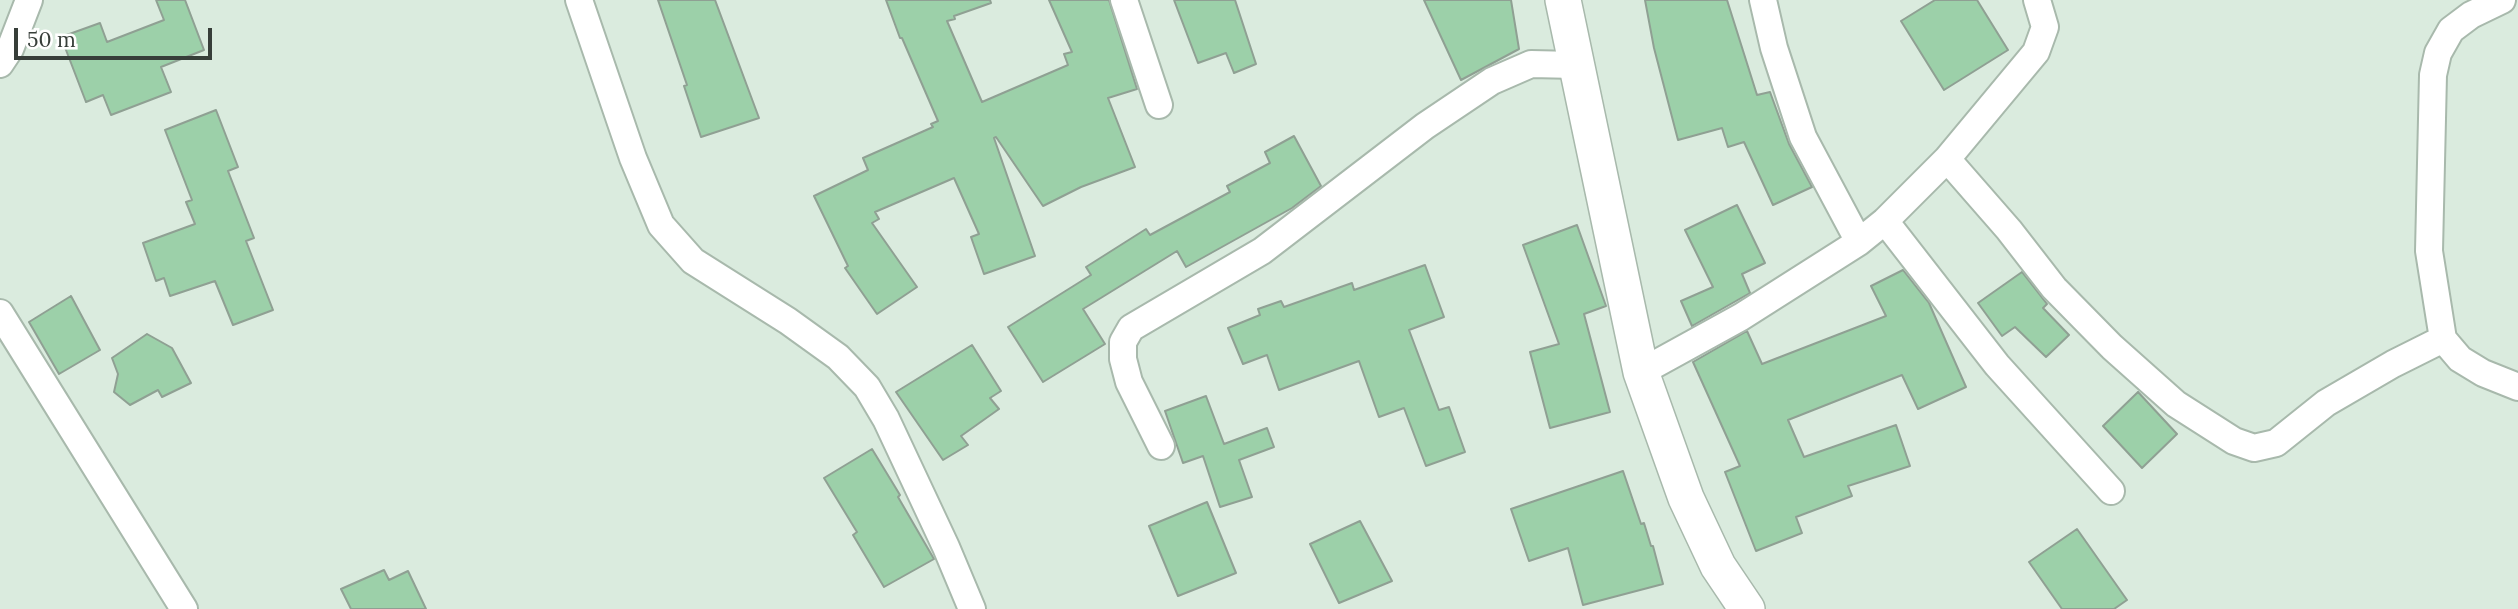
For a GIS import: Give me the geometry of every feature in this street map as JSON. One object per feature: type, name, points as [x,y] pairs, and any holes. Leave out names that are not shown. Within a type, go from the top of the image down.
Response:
[{"type":"main road","points":[[1563,0],[1641,372],[1686,498],[1738,603]]},
{"type":"street","points":[[0,64],[10,49],[29,0]]},
{"type":"street","points":[[579,0],[633,158],[661,225],[693,261],[788,321],[838,357],[867,387],[886,419],[972,609]]},
{"type":"street","points":[[1124,0],[1159,105]]},
{"type":"street","points":[[1763,0],[1774,48],[1803,137],[1859,242]]},
{"type":"street","points":[[1641,372],[1741,317],[1859,242],[1885,221],[1947,159],[2036,52],[2045,27],[2037,0]]},
{"type":"street","points":[[2502,0],[2471,15],[2451,30],[2438,53],[2433,75],[2429,251],[2443,340],[2460,359],[2483,373],[2518,387]]},
{"type":"street","points":[[1161,446],[1129,382],[1123,359],[1123,342],[1131,328],[1262,251],[1425,126],[1492,81],[1531,64],[1576,65]]},
{"type":"street","points":[[1947,159],[2009,230],[2054,288],[2112,347],[2176,404],[2234,441],[2254,448],[2276,443],[2326,403],[2393,364],[2443,340]]},
{"type":"street","points":[[1885,221],[1997,365],[2111,491]]},
{"type":"street","points":[[0,313],[184,609]]},
{"type":"building","points":[[156,0],[185,0],[204,50],[161,67],[171,92],[111,115],[103,95],[86,102],[61,37],[100,23],[107,42],[164,20]]},
{"type":"building","points":[[658,0],[715,0],[759,118],[701,137],[684,86],[687,85]]},
{"type":"building","points":[[886,0],[990,0],[991,3],[947,21],[982,102],[1068,65],[1064,54],[1072,52],[1049,0],[1109,0],[1137,89],[1108,98],[1135,167],[1081,187],[1043,206],[996,137],[994,138],[1035,256],[984,274],[971,237],[979,234],[954,178],[875,212],[879,219],[872,223],[917,287],[877,314],[845,268],[848,266],[814,196],[868,170],[863,158],[933,127],[931,124],[938,121],[900,38]]},
{"type":"building","points":[[1174,0],[1235,0],[1256,64],[1234,73],[1226,53],[1198,63]]},
{"type":"building","points":[[1424,0],[1511,0],[1519,49],[1461,80]]},
{"type":"building","points":[[1645,0],[1727,0],[1757,95],[1770,92],[1789,144],[1812,187],[1773,205],[1744,142],[1728,147],[1722,128],[1678,140],[1654,48]]},
{"type":"building","points":[[1935,0],[1977,0],[2008,50],[1944,90],[1901,21]]},
{"type":"building","points":[[216,110],[238,167],[228,171],[254,238],[246,241],[273,310],[233,325],[215,281],[170,296],[164,278],[156,281],[143,243],[195,224],[186,202],[192,200],[165,130]]},
{"type":"building","points":[[1294,136],[1321,186],[1292,208],[1186,267],[1177,251],[1083,309],[1105,344],[1043,382],[1008,327],[1091,275],[1086,267],[1146,229],[1150,235],[1230,192],[1227,186],[1270,163],[1265,152]]},
{"type":"building","points":[[1737,205],[1765,263],[1742,274],[1750,293],[1692,326],[1681,301],[1713,287],[1685,230]]},
{"type":"building","points":[[1577,225],[1606,306],[1584,314],[1610,412],[1550,428],[1530,352],[1559,344],[1523,245]]},
{"type":"building","points":[[1425,265],[1444,317],[1409,330],[1439,410],[1449,407],[1465,452],[1426,466],[1404,408],[1379,417],[1359,361],[1279,390],[1267,355],[1243,364],[1228,328],[1260,315],[1258,309],[1281,301],[1284,307],[1352,283],[1354,290]]},
{"type":"building","points":[[1903,270],[1929,303],[1966,387],[1918,409],[1902,375],[1788,420],[1804,457],[1896,425],[1910,466],[1848,486],[1852,496],[1796,517],[1802,533],[1756,551],[1725,472],[1740,466],[1693,362],[1747,331],[1762,364],[1886,316],[1871,286]]},
{"type":"building","points":[[2022,272],[2047,304],[2043,308],[2069,335],[2046,357],[2015,327],[2002,336],[1978,303]]},
{"type":"building","points":[[71,296],[100,350],[59,374],[29,322]]},
{"type":"building","points":[[147,334],[172,348],[191,383],[162,397],[158,390],[130,405],[114,392],[118,374],[112,358]]},
{"type":"building","points":[[972,345],[1001,391],[990,398],[999,409],[961,436],[968,445],[943,460],[896,392]]},
{"type":"building","points":[[2138,392],[2177,434],[2142,468],[2103,426]]},
{"type":"building","points":[[1206,396],[1224,444],[1267,428],[1274,447],[1239,460],[1252,497],[1220,507],[1203,456],[1183,463],[1165,411]]},
{"type":"building","points":[[872,449],[934,559],[884,587],[853,535],[857,532],[824,478]]},
{"type":"building","points":[[1623,471],[1641,524],[1644,523],[1653,546],[1663,584],[1583,605],[1568,548],[1529,561],[1511,509]]},
{"type":"building","points":[[1207,502],[1236,573],[1178,596],[1149,526]]},
{"type":"building","points":[[1360,521],[1392,581],[1339,603],[1310,544]]},
{"type":"building","points":[[2077,529],[2127,600],[2114,609],[2062,609],[2029,562]]},
{"type":"building","points":[[384,570],[389,580],[408,571],[426,609],[351,609],[341,589]]}]
